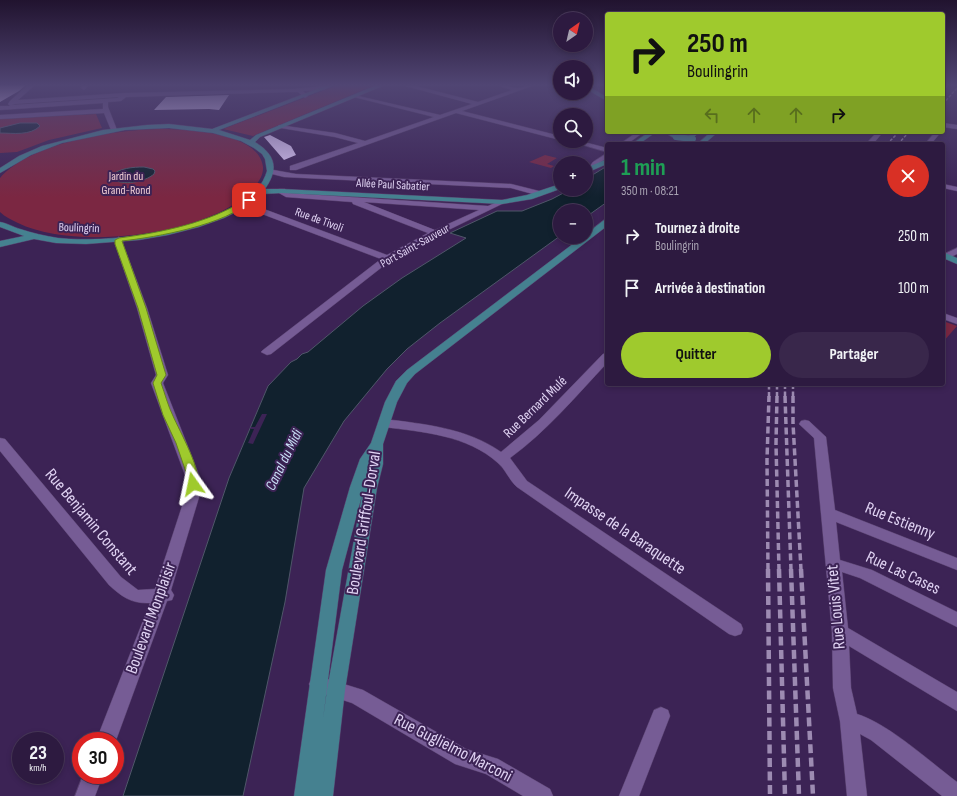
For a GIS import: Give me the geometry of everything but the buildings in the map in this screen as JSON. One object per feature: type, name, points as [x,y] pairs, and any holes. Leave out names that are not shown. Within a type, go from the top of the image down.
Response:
[{"type":"main road","points":[[212,131],[236,122]]},
{"type":"main road","points":[[250,143],[258,136],[291,122]]},
{"type":"main road","points":[[2,170],[27,155],[59,142],[114,130],[168,127],[212,131],[235,137],[250,143],[262,150],[269,158],[271,171]]},
{"type":"main road","points":[[638,142],[650,134]]},
{"type":"main road","points":[[671,134],[683,142]]},
{"type":"main road","points":[[684,142],[694,134]]},
{"type":"main road","points":[[676,137],[703,142],[713,134]]},
{"type":"main road","points":[[2,160],[27,155]]},
{"type":"main road","points":[[2,160],[6,164],[2,170]]},
{"type":"main road","points":[[594,166],[605,162]]},
{"type":"main road","name":"Boulingrin","points":[[0,224],[15,231],[34,236],[66,241],[119,240],[148,236],[193,226],[241,206],[259,192],[271,171]]},
{"type":"main road","name":"Port Saint-Sauveur","points":[[502,202],[520,200],[553,189]]},
{"type":"main road","name":"Allée Paul Sabatier","points":[[259,192],[282,191],[502,202]]},
{"type":"main road","points":[[377,443],[390,402],[402,381],[411,372],[605,224]]},
{"type":"main road","points":[[0,244],[34,236]]},
{"type":"main road","points":[[945,256],[957,261]]},
{"type":"main road","name":"Boulevard Griffoul-Dorval","points":[[304,796],[334,570],[357,487],[367,459],[377,443]]},
{"type":"main road","name":"Boulevard Griffoul-Dorval","points":[[323,796],[336,690],[370,488],[376,464],[377,443]]},
{"type":"street","points":[[111,122],[114,130]]},
{"type":"street","points":[[281,126],[334,135],[366,143],[426,122]]},
{"type":"street","points":[[497,122],[553,136]]},
{"type":"street","points":[[945,125],[956,126]]},
{"type":"street","points":[[626,142],[639,134]]},
{"type":"street","points":[[871,142],[878,134]]},
{"type":"street","points":[[930,142],[936,134]]},
{"type":"street","name":"Allée Paul Sabatier","points":[[366,143],[294,168],[294,170],[352,176],[511,186],[540,194]]},
{"type":"street","points":[[593,146],[605,149]]},
{"type":"street","points":[[594,166],[595,163],[605,156]]},
{"type":"street","name":"Allée Paul Sabatier","points":[[271,171],[284,175],[352,176],[530,184],[546,188],[553,187]]},
{"type":"street","points":[[945,186],[957,189]]},
{"type":"street","name":"Allée Paul Sabatier","points":[[282,191],[286,195],[490,208]]},
{"type":"street","points":[[357,199],[355,203],[435,233]]},
{"type":"street","name":"Port Saint-Sauveur","points":[[267,352],[388,258],[435,233],[502,202]]},
{"type":"street","name":"Rue de Tivoli","points":[[241,206],[250,207],[388,258]]},
{"type":"street","name":"Boulevard Monplaisir","points":[[110,732],[165,595],[194,494],[192,475],[157,383],[162,375],[142,308],[119,244],[119,240]]},
{"type":"street","points":[[945,256],[957,251]]},
{"type":"street","points":[[945,317],[957,321]]},
{"type":"street","name":"Rue Bernard Mulé","points":[[384,423],[442,432],[465,438],[501,458],[533,433],[605,358]]},
{"type":"street","name":"Rue Louis Vitet","points":[[805,424],[820,437],[840,632],[842,688],[849,722],[857,796]]},
{"type":"street","name":"Rue Benjamin Constant","points":[[0,442],[124,590],[134,596],[165,595]]},
{"type":"street","name":"Impasse de la Baraquette","points":[[501,458],[509,467],[514,478],[522,484],[736,629]]},
{"type":"street","name":"Rue Estienny","points":[[828,513],[957,564]]},
{"type":"street","name":"Rue Las Cases","points":[[832,563],[866,574],[957,620]]},
{"type":"street","points":[[840,632],[957,702]]},
{"type":"street","name":"Rue Guglielmo Marconi","points":[[318,684],[357,696],[462,757],[491,766],[543,796]]},
{"type":"street","points":[[629,796],[661,716]]},
{"type":"street","points":[[849,722],[862,725],[878,734],[957,795]]},
{"type":"street","points":[[85,796],[90,784]]},
{"type":"green space","points":[[0,122],[99,122],[102,128],[49,140],[17,152],[0,153]]},
{"type":"green space","points":[[241,122],[286,122],[253,136],[223,129]]},
{"type":"green space","name":"Jardin du Grand-Rond","points":[[157,129],[184,130],[218,134],[235,139],[248,146],[258,155],[263,167],[261,177],[251,191],[243,198],[218,213],[192,223],[131,235],[99,237],[69,236],[41,231],[18,223],[0,212],[0,178],[14,166],[31,156],[51,147],[96,136],[118,132]]},
{"type":"green space","points":[[545,155],[553,157],[553,160],[547,164],[553,166],[551,168],[529,162]]},
{"type":"green space","points":[[945,322],[957,326],[945,340]]},
{"type":"water","points":[[20,123],[37,123],[40,126],[26,133],[0,133],[0,128]]},
{"type":"water","points":[[144,167],[155,171],[150,177],[140,181],[128,183],[122,182],[112,179],[111,176],[118,171]]},
{"type":"water","name":"Canal du Midi","points":[[605,167],[605,203],[593,212],[593,204],[553,204],[553,241],[440,323],[407,349],[387,369],[344,421],[304,488],[285,602],[243,796],[123,796],[229,478],[268,386],[291,362],[302,354],[308,352],[363,306],[402,278],[466,238],[450,233],[497,211],[522,211],[558,196],[593,196],[593,175]]},
{"type":"pier","points":[[653,135],[689,135],[677,142],[669,142]]},
{"type":"pier","points":[[262,414],[267,414],[253,444],[248,443],[254,429],[250,429],[251,427],[255,427]]},
{"type":"railway","points":[[889,142],[897,134]]},
{"type":"railway","points":[[900,142],[907,134]]},
{"type":"railway","points":[[769,386],[769,396]]},
{"type":"railway","points":[[777,386],[777,396]]},
{"type":"railway","points":[[785,386],[785,396]]},
{"type":"railway","points":[[793,386],[793,423],[801,570]]},
{"type":"railway","points":[[768,570],[767,460],[769,396]]},
{"type":"railway","points":[[777,396],[776,444],[779,570]]},
{"type":"railway","points":[[785,396],[791,570]]},
{"type":"railway","points":[[768,569],[770,796]]},
{"type":"railway","points":[[779,569],[785,796]]},
{"type":"railway","points":[[791,569],[799,796]]},
{"type":"railway","points":[[801,569],[813,796]]},
{"type":"route","points":[[193,484],[192,475],[181,443],[168,415],[157,383],[162,375],[142,308],[119,244],[119,240],[148,236],[193,226],[232,211],[249,200]]}]
